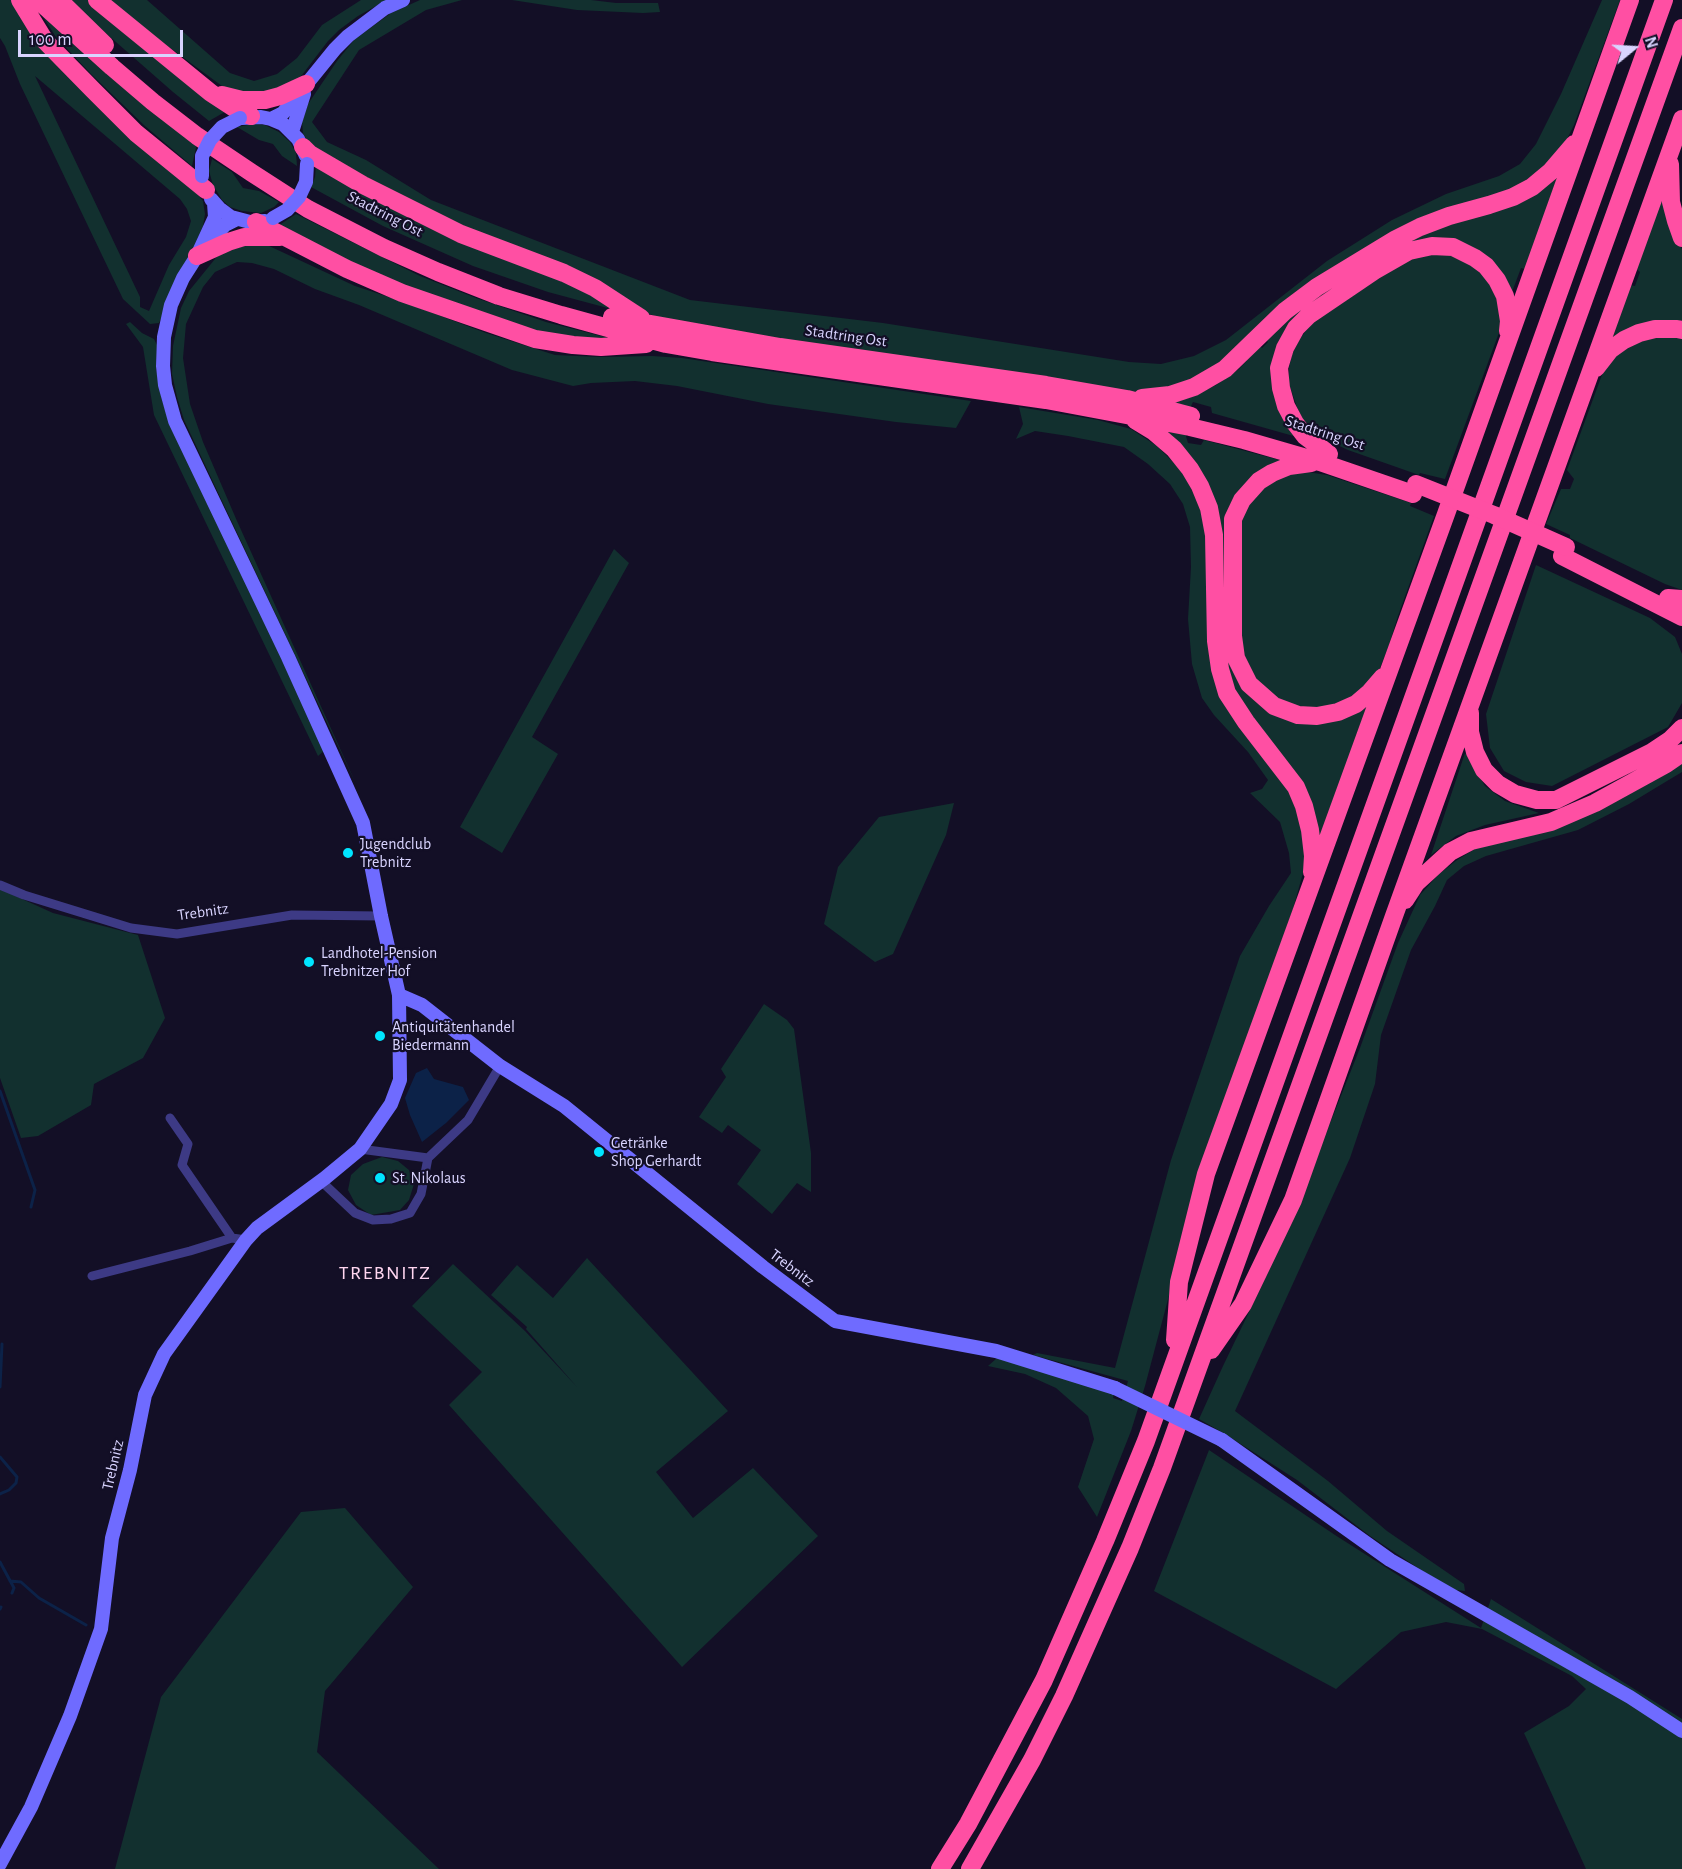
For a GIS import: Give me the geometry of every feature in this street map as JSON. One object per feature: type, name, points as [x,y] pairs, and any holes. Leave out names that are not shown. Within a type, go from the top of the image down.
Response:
[{"type":"highway","points":[[20,0],[45,41],[93,90],[136,133],[207,189]]},
{"type":"highway","name":"Stadtring Ost","points":[[39,0],[112,68],[197,136],[252,174],[308,209],[384,248],[499,296],[666,344],[754,359],[1046,400],[1126,407]]},
{"type":"highway","name":"Stadtring Ost","points":[[59,0],[156,91],[256,164],[314,199],[397,242],[442,263],[502,286],[565,306],[653,325],[780,347],[962,372],[1290,442],[1325,458],[1494,515],[1676,606]]},
{"type":"highway","points":[[97,0],[211,93],[245,117]]},
{"type":"highway","points":[[1173,1363],[1179,1282],[1206,1174],[1630,0]]},
{"type":"highway","points":[[940,1869],[972,1815],[1044,1680],[1106,1541],[1146,1441],[1664,0]]},
{"type":"highway","points":[[970,1869],[1032,1760],[1084,1654],[1162,1468],[1682,28]]},
{"type":"highway","points":[[211,93],[242,100],[265,100],[306,84]]},
{"type":"highway","points":[[1197,1369],[1243,1304],[1293,1200],[1682,119]]},
{"type":"highway","points":[[1126,407],[1194,387],[1225,369],[1285,311],[1317,287],[1396,239],[1449,216],[1513,197],[1532,187],[1550,172],[1582,133]]},
{"type":"highway","points":[[1672,146],[1671,202],[1682,238]]},
{"type":"highway","points":[[305,156],[310,154],[363,185],[461,234],[564,273],[595,288],[653,325]]},
{"type":"highway","points":[[265,220],[285,237],[347,269],[402,293],[535,339],[591,346],[666,344]]},
{"type":"highway","points":[[197,256],[244,237],[285,237]]},
{"type":"highway","points":[[1388,672],[1356,704],[1338,712],[1317,716],[1298,715],[1274,706],[1249,684],[1236,658],[1233,636],[1233,519],[1242,500],[1259,481],[1289,466],[1325,458],[1295,423],[1283,397],[1279,368],[1285,348],[1296,327],[1309,315],[1374,271],[1409,251],[1431,246],[1453,247],[1486,266],[1497,280],[1505,296],[1509,321],[1508,342]]},
{"type":"highway","points":[[1588,379],[1610,350],[1624,340],[1655,329],[1682,330]]},
{"type":"highway","points":[[1126,407],[1174,449],[1190,469],[1209,508],[1214,535],[1216,641],[1220,669],[1227,693],[1246,722],[1296,787],[1310,830],[1313,856],[1312,885]]},
{"type":"highway","points":[[1676,606],[1682,628]]},
{"type":"highway","points":[[1470,705],[1470,732],[1475,752],[1484,770],[1498,784],[1515,794],[1537,800],[1556,800],[1652,752],[1670,740],[1682,728]]},
{"type":"highway","points":[[1394,916],[1416,883],[1450,852],[1471,841],[1551,822],[1595,803],[1682,753]]},
{"type":"street","points":[[271,119],[282,113],[348,36],[385,8],[403,0]]},
{"type":"street","points":[[292,132],[306,84]]},
{"type":"street","points":[[207,189],[225,213],[237,219],[265,220],[287,210],[299,197],[306,182],[305,156],[292,132],[283,124],[271,119],[245,117],[222,127],[210,140],[202,156],[207,189],[215,217],[171,305],[164,337],[162,366],[175,421],[288,657],[363,823],[399,995],[400,1080],[391,1104],[360,1149],[428,1158]]},
{"type":"street","points":[[197,256],[225,225],[237,219]]},
{"type":"street","name":"Trebnitz","points":[[0,885],[24,895],[131,928],[177,934],[292,915],[381,916]]},
{"type":"street","name":"Trebnitz","points":[[399,995],[422,1005],[500,1066],[564,1106],[763,1267],[835,1321],[996,1351],[1115,1388],[1222,1440],[1390,1560],[1630,1697],[1682,1731]]},
{"type":"street","points":[[321,1181],[355,1213],[373,1220],[391,1219],[410,1213],[421,1194],[428,1158],[468,1120],[500,1066]]},
{"type":"street","points":[[92,1276],[239,1239],[182,1165],[188,1144],[170,1118]]},
{"type":"street","name":"Trebnitz","points":[[0,1864],[31,1807],[70,1716],[101,1629],[112,1538],[130,1470],[145,1395],[164,1354],[239,1239],[258,1228],[360,1149]]},
{"type":"green space","points":[[0,0],[13,0],[203,201],[205,214],[203,226],[159,323],[150,324],[123,299],[0,38]],"holes":[[[35,76],[180,199],[191,221],[186,237],[169,265],[149,311],[140,307],[140,297]]]},
{"type":"green space","points":[[32,0],[197,143],[192,166],[145,126],[91,74],[56,37]]},
{"type":"green space","points":[[68,0],[89,0],[230,109],[209,121]]},
{"type":"green space","points":[[105,0],[147,0],[230,73],[254,81],[277,74],[297,58],[322,25],[361,0],[387,0],[358,16],[339,30],[302,75],[287,87],[272,94],[237,92],[222,86]]},
{"type":"green space","points":[[420,0],[462,0],[426,10],[359,50],[312,122],[327,142],[366,160],[431,200],[690,300],[883,323],[1129,362],[1161,364],[1194,356],[1226,340],[1327,261],[1392,220],[1446,194],[1499,176],[1520,164],[1536,144],[1561,94],[1602,0],[1620,0],[1574,125],[1563,147],[1549,164],[1510,191],[1412,222],[1209,376],[1160,393],[1127,392],[671,322],[644,312],[418,207],[309,144],[303,133],[302,122],[308,104],[354,40],[391,13]]},
{"type":"green space","points":[[512,0],[658,3],[660,12],[577,10]]},
{"type":"green space","points":[[253,124],[265,125],[279,132],[290,142],[296,153],[297,166],[282,156],[273,144],[259,140],[237,127]]},
{"type":"green space","points":[[212,159],[232,172],[243,188],[259,191],[279,202],[261,213],[230,207],[222,200],[213,185],[209,171]]},
{"type":"green space","points":[[316,163],[568,281],[615,310],[548,292],[473,266],[383,226],[311,187],[315,177]]},
{"type":"green space","points":[[1556,174],[1560,179],[1528,270],[1521,268],[1512,292],[1492,262],[1410,244],[1277,351],[1297,437],[1212,413],[1211,407],[1193,402],[1190,408],[1167,402],[1189,398],[1216,385],[1239,369],[1260,346],[1262,348],[1268,342],[1265,339],[1282,321],[1403,240]]},
{"type":"green space","points":[[1665,187],[1676,238],[1682,249],[1682,323],[1614,341],[1610,337],[1629,285],[1635,286],[1640,272],[1635,268]]},
{"type":"green space","points":[[296,214],[420,276],[476,298],[546,322],[617,340],[565,339],[515,327],[426,295],[278,226]]},
{"type":"green space","points":[[250,244],[267,245],[355,286],[555,355],[682,358],[971,401],[956,428],[768,404],[677,386],[635,381],[573,386],[512,370],[359,305],[315,289],[274,269],[252,263],[237,262],[215,272],[203,287],[186,324],[183,358],[190,404],[203,442],[237,521],[357,786],[184,420],[172,374],[173,346],[181,308],[189,291],[219,254]]},
{"type":"green space","points":[[1436,252],[1468,260],[1491,283],[1499,302],[1501,316],[1500,330],[1445,479],[1420,473],[1419,475],[1348,450],[1331,442],[1333,430],[1321,427],[1319,437],[1306,425],[1299,413],[1289,384],[1292,354],[1301,337],[1313,322],[1400,264],[1416,255]]},
{"type":"green space","points":[[130,322],[142,333],[154,339],[157,345],[156,369],[169,422],[326,749],[318,756],[154,415],[143,347],[126,324]]},
{"type":"green space","points":[[1682,336],[1682,590],[1570,538],[1570,535],[1546,524],[1561,489],[1570,489],[1574,479],[1567,470],[1603,372],[1615,356],[1644,338]]},
{"type":"green space","points":[[1019,407],[1098,420],[1131,429],[1157,446],[1180,469],[1195,493],[1204,515],[1214,665],[1296,800],[1306,847],[1303,873],[1293,909],[1205,1160],[1131,1431],[1097,1517],[1078,1487],[1094,1439],[1088,1416],[1056,1388],[1025,1374],[988,1366],[997,1358],[1114,1394],[1113,1398],[1122,1401],[1128,1381],[1033,1355],[1037,1353],[1115,1368],[1171,1160],[1240,956],[1291,873],[1289,853],[1280,822],[1250,793],[1262,789],[1268,780],[1248,752],[1214,715],[1202,698],[1192,664],[1188,619],[1191,567],[1190,527],[1183,504],[1170,484],[1124,447],[1035,431],[1016,439],[1023,424]]},
{"type":"green space","points":[[1161,432],[1185,433],[1188,443],[1201,445],[1204,440],[1287,462],[1237,498],[1228,641],[1278,715],[1371,701],[1319,847],[1316,834],[1246,714],[1226,669],[1221,544]]},
{"type":"green space","points":[[1307,472],[1327,475],[1411,503],[1410,506],[1434,516],[1378,673],[1371,684],[1335,709],[1294,709],[1258,688],[1239,651],[1236,539],[1248,499],[1275,477]]},
{"type":"green space","points":[[614,549],[629,563],[532,737],[558,754],[502,853],[460,827]]},
{"type":"green space","points":[[1536,565],[1650,618],[1675,637],[1682,654],[1682,703],[1668,727],[1552,786],[1526,782],[1504,771],[1490,748],[1486,714]]},
{"type":"green space","points":[[1465,753],[1485,786],[1505,801],[1539,813],[1485,825],[1456,836],[1431,855]]},
{"type":"green space","points":[[1682,763],[1682,772],[1629,804],[1578,830],[1486,856],[1464,866],[1447,880],[1411,950],[1381,1035],[1375,1084],[1350,1158],[1235,1411],[1328,1481],[1387,1531],[1464,1584],[1465,1591],[1456,1590],[1370,1536],[1297,1480],[1199,1419],[1297,1206],[1360,1048],[1398,943],[1420,895],[1438,875],[1475,849],[1500,842]]},
{"type":"green space","points":[[954,803],[946,835],[893,954],[875,962],[824,924],[838,867],[879,817]]},
{"type":"green space","points":[[0,889],[53,913],[138,935],[165,1018],[143,1058],[94,1084],[91,1105],[38,1136],[21,1138],[0,1078]]},
{"type":"green space","points":[[764,1004],[787,1020],[794,1029],[811,1153],[811,1192],[797,1183],[772,1214],[737,1184],[761,1150],[728,1125],[722,1133],[699,1117],[726,1077],[721,1069]]},
{"type":"green space","points":[[382,1157],[398,1161],[409,1170],[414,1184],[409,1200],[400,1210],[371,1215],[356,1205],[348,1190],[351,1175],[363,1164]]},
{"type":"green space","points":[[587,1258],[728,1411],[656,1472],[693,1518],[753,1468],[818,1536],[682,1667],[449,1405],[482,1372],[412,1306],[453,1264],[525,1331],[577,1387],[526,1329],[527,1327],[491,1295],[517,1265],[553,1298]]},
{"type":"green space","points":[[1209,1450],[1335,1535],[1481,1628],[1491,1599],[1682,1719],[1682,1869],[1586,1869],[1524,1733],[1569,1706],[1586,1689],[1572,1676],[1482,1629],[1446,1622],[1401,1632],[1336,1689],[1154,1591]]},
{"type":"green space","points":[[345,1508],[413,1587],[325,1691],[317,1752],[439,1869],[115,1869],[161,1697],[301,1512]]},
{"type":"water","points":[[427,1068],[434,1079],[463,1087],[469,1100],[446,1123],[422,1142],[405,1098],[416,1073]]},
{"type":"waterway","points":[[0,1091],[35,1190],[31,1207]]},
{"type":"waterway","points":[[0,1387],[2,1344]]},
{"type":"waterway","points":[[0,1457],[17,1477],[16,1483],[9,1490],[0,1494]]},
{"type":"waterway","points":[[0,1562],[14,1588],[12,1593]]},
{"type":"waterway","points":[[10,1581],[21,1582],[39,1598],[86,1625]]},
{"type":"place","name":"Jugendclub Trebnitz","points":[[348,853]]},
{"type":"place","name":"Landhotel-Pension Trebnitzer Hof","points":[[309,962]]},
{"type":"place","name":"Antiquitätenhandel Biedermann","points":[[380,1036]]},
{"type":"place","name":"Getränke Shop Gerhardt","points":[[599,1152]]},
{"type":"place","name":"St. Nikolaus","points":[[380,1178]]},
{"type":"district","name":"TREBNITZ","points":[[385,1273]]}]
